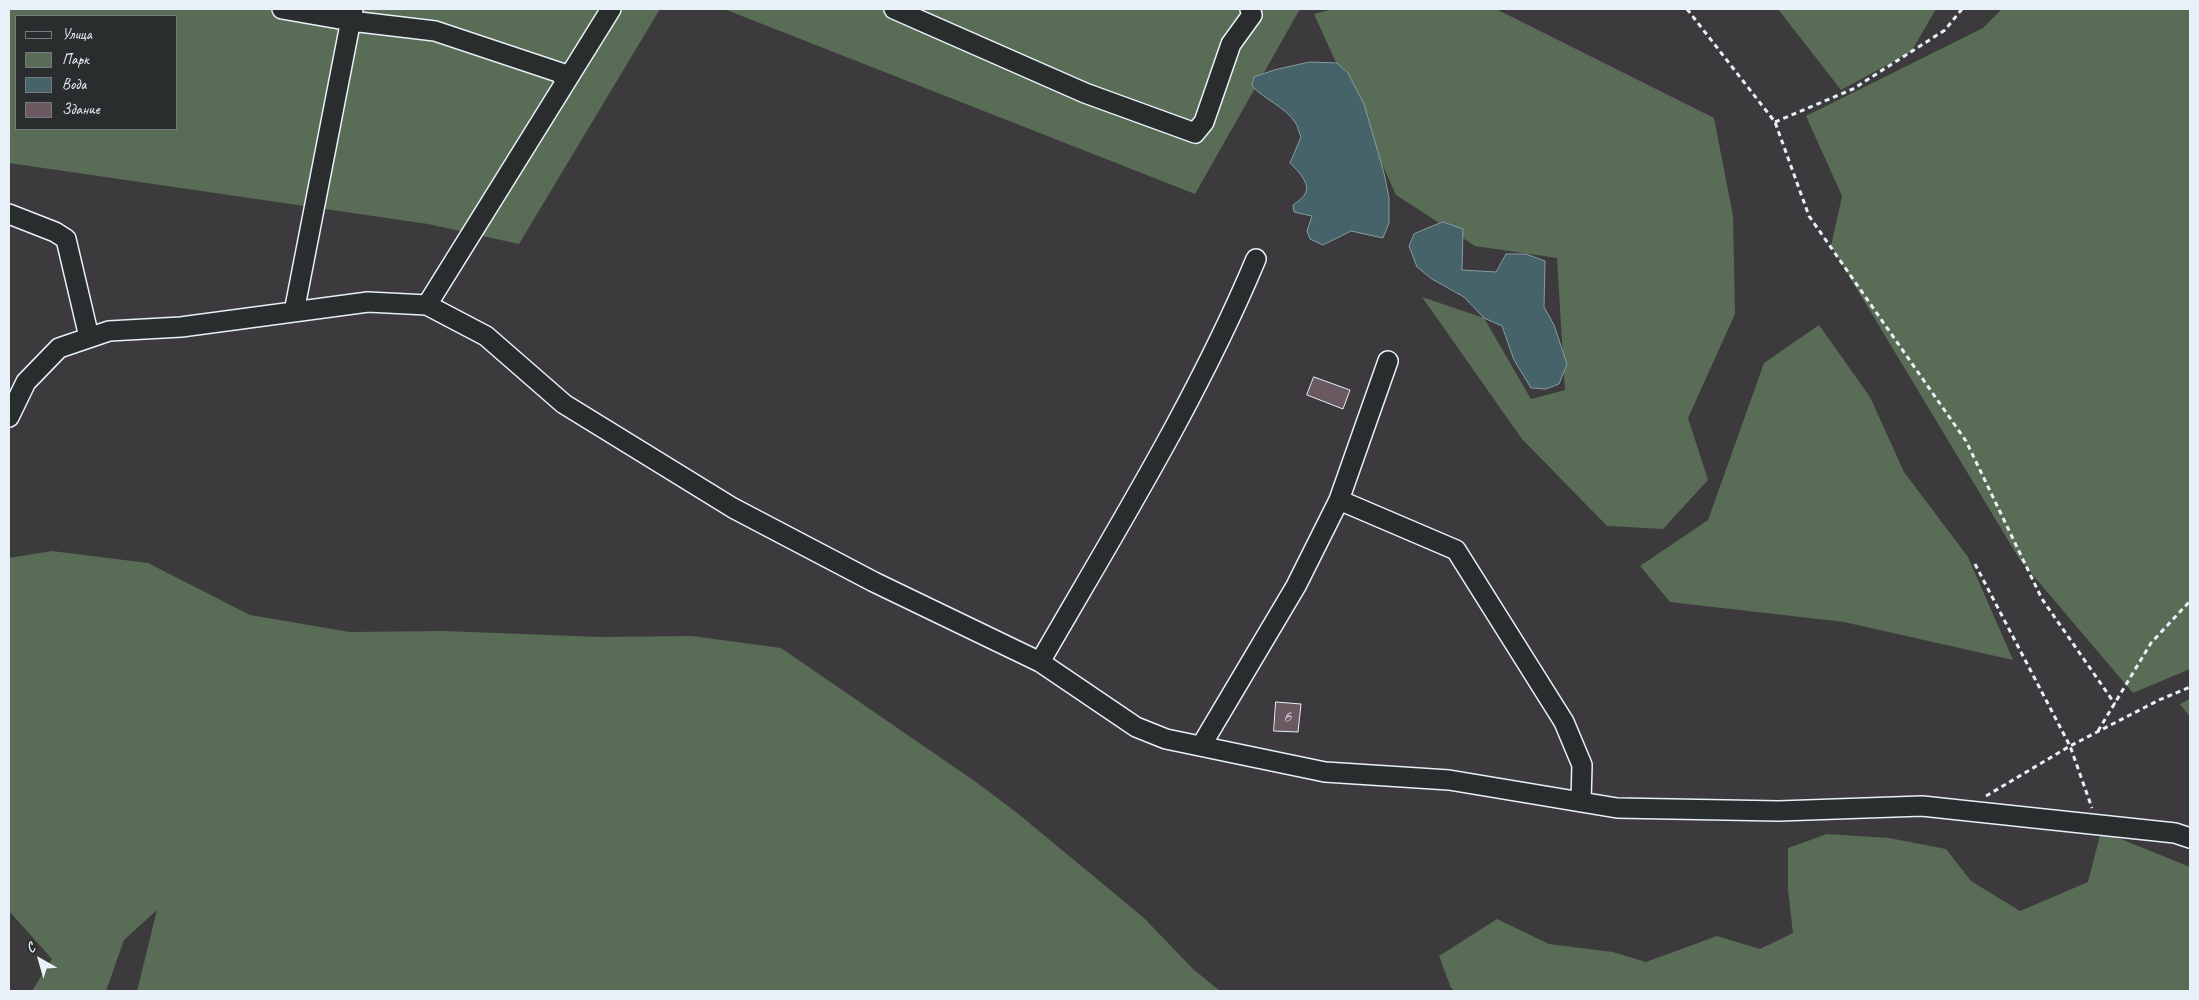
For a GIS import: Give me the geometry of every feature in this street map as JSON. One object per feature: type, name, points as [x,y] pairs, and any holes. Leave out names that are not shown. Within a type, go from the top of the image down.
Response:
[{"type":"street","points":[[282,9],[352,15],[435,31],[560,73],[565,83]]},
{"type":"street","points":[[427,305],[611,9]]},
{"type":"street","points":[[894,9],[1085,93],[1195,133],[1204,122],[1231,44],[1252,15],[1250,9]]},
{"type":"street","points":[[294,312],[352,15]]},
{"type":"street","points":[[9,214],[55,232],[66,240],[89,337]]},
{"type":"street","points":[[1040,662],[1174,429],[1234,310],[1256,259]]},
{"type":"street","points":[[9,417],[26,382],[59,348],[89,337],[109,332],[181,327],[368,302],[427,305],[486,336],[564,404],[733,508],[874,582],[1040,662],[1136,728],[1166,739],[1325,772],[1449,780],[1627,808],[1779,811],[1922,806],[2175,833],[2190,838]]},
{"type":"street","points":[[1201,746],[1296,586],[1339,500],[1388,361]]},
{"type":"street","points":[[1339,500],[1456,550],[1564,722],[1582,764],[1581,802]]},
{"type":"path","points":[[1687,9],[1775,122],[1809,216],[1966,441],[2042,599],[2114,704]]},
{"type":"path","points":[[1775,122],[1853,89],[1945,30],[1962,9]]},
{"type":"path","points":[[1975,564],[2070,746],[2098,825]]},
{"type":"path","points":[[2098,732],[2151,643],[2190,601]]},
{"type":"path","points":[[1970,811],[1992,791],[2070,746],[2159,700],[2190,687]]},
{"type":"green space","points":[[9,9],[660,9],[519,244],[428,224],[9,163]]},
{"type":"green space","points":[[724,9],[1300,9],[1195,194]]},
{"type":"green space","points":[[1334,9],[1496,9],[1714,118],[1733,216],[1735,314],[1688,418],[1708,480],[1663,529],[1607,526],[1522,439],[1422,297],[1484,318],[1531,399],[1565,390],[1557,258],[1475,246],[1396,195],[1314,14]]},
{"type":"green space","points":[[1778,9],[1936,9],[1911,52],[1841,90]]},
{"type":"green space","points":[[2002,9],[2190,9],[2190,669],[2133,693],[2020,560],[1831,246],[1842,196],[1806,116],[1983,28]]},
{"type":"green space","points":[[1819,325],[1870,397],[1904,472],[1968,557],[2013,660],[1844,622],[1670,602],[1640,566],[1708,520],[1764,363]]},
{"type":"green space","points":[[52,551],[148,563],[250,615],[350,632],[445,631],[602,637],[692,636],[781,648],[976,782],[1016,812],[1144,918],[1193,969],[1220,991],[137,991],[157,910],[124,940],[106,991],[32,991],[52,959],[9,911],[9,558]]},
{"type":"green space","points":[[2190,699],[2190,717],[2180,704]]},
{"type":"green space","points":[[2101,831],[2190,867],[2190,991],[1455,991],[1451,988],[1439,956],[1497,919],[1549,944],[1613,952],[1646,962],[1717,936],[1760,949],[1793,933],[1788,890],[1788,848],[1827,834],[1889,838],[1946,849],[1971,881],[2020,911],[2088,882]]},
{"type":"water","points":[[1310,62],[1337,63],[1348,73],[1364,104],[1384,173],[1389,198],[1389,223],[1383,238],[1351,231],[1323,245],[1310,239],[1307,231],[1312,216],[1294,212],[1293,205],[1303,197],[1306,190],[1305,181],[1290,163],[1301,137],[1291,117],[1252,86],[1254,77],[1274,70]]},
{"type":"water","points":[[1443,222],[1463,229],[1462,270],[1496,272],[1506,254],[1526,254],[1545,261],[1544,307],[1554,325],[1567,364],[1559,384],[1546,389],[1531,388],[1514,360],[1502,326],[1484,318],[1464,297],[1432,279],[1417,267],[1409,246],[1414,234]]},
{"type":"building","points":[[1314,377],[1350,390],[1343,409],[1307,395]]},
{"type":"building","points":[[1276,702],[1301,704],[1298,732],[1274,731]]}]
